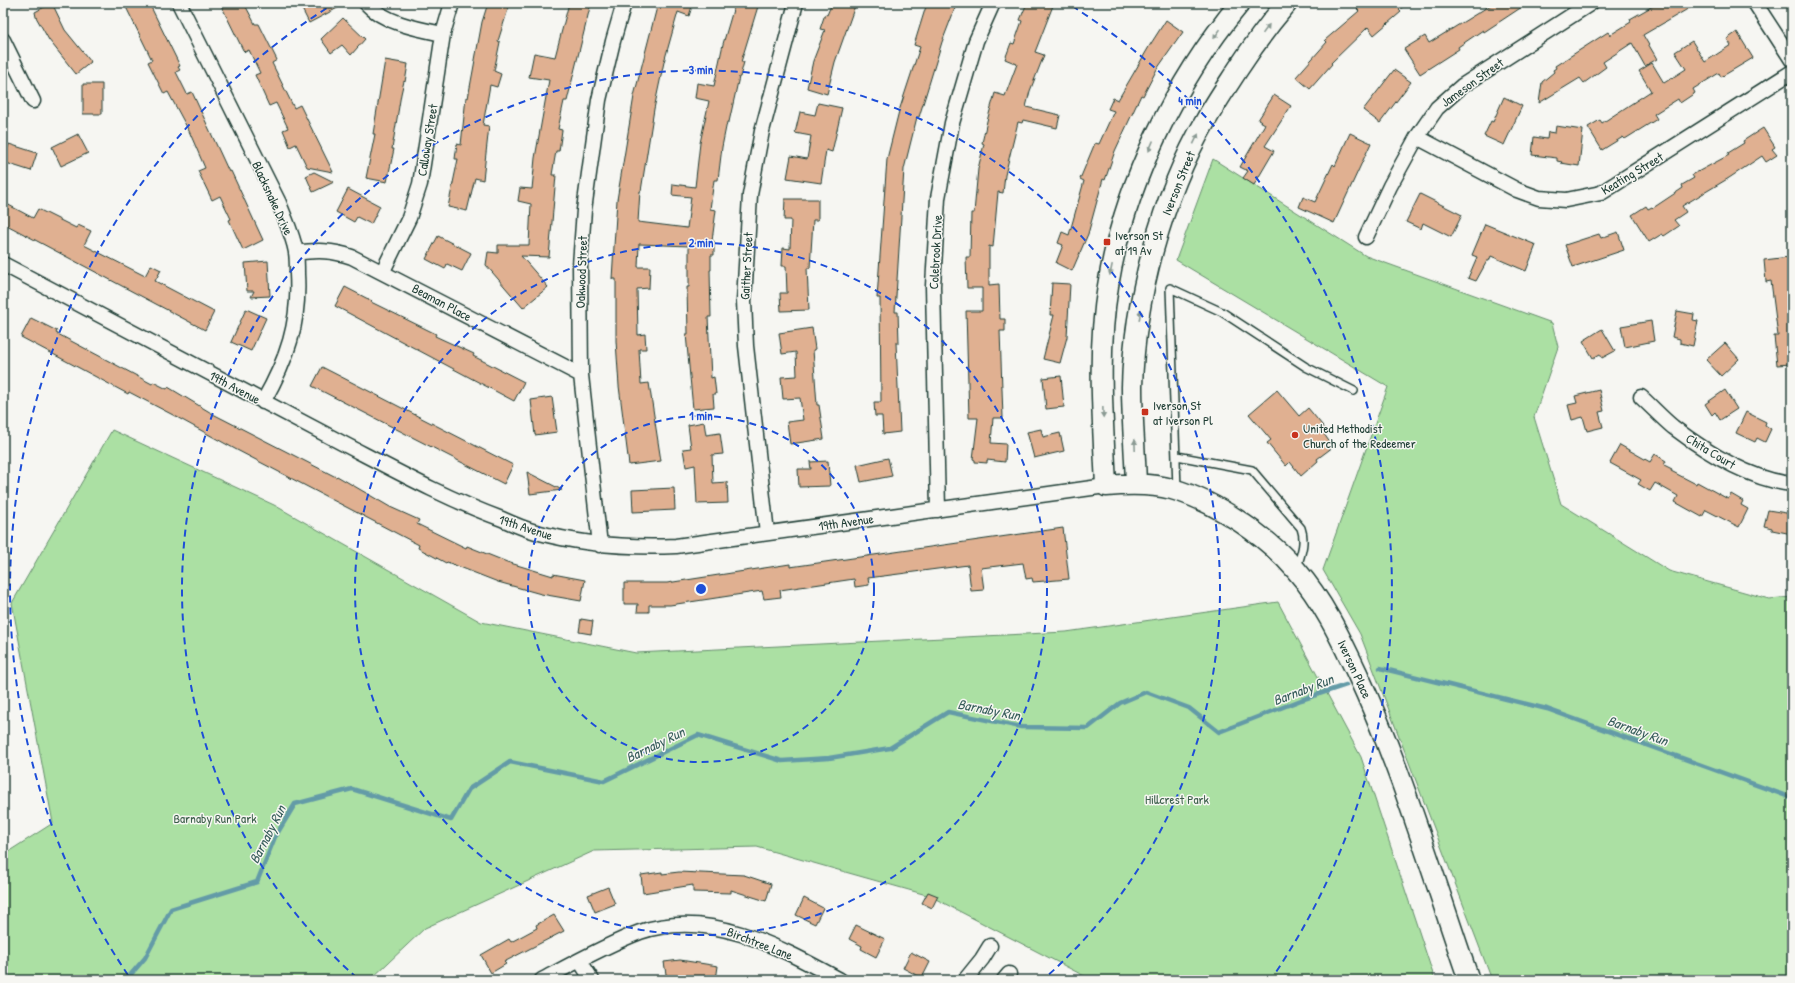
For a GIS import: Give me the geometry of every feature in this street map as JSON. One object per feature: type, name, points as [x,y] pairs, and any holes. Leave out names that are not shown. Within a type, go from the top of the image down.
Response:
[{"type":"main road","points":[[1106,486],[1102,367],[1107,286],[1116,248],[1139,176],[1157,134],[1177,97],[1204,53],[1240,3]]},
{"type":"main road","name":"Iverson Street","points":[[1136,484],[1132,387],[1134,358],[1143,295],[1154,244],[1170,198],[1205,121],[1244,60],[1273,19],[1287,3]]},
{"type":"main road","name":"Iverson Place","points":[[1106,486],[1136,484],[1178,491],[1203,501],[1238,521],[1262,539],[1296,570],[1322,606],[1338,632],[1374,710],[1409,804],[1469,980]]},
{"type":"street","name":"Blacksnake Drive","points":[[179,3],[278,203],[291,235],[296,253],[297,303],[292,338],[276,380],[263,402]]},
{"type":"street","points":[[366,3],[377,12],[394,20],[417,29],[443,34]]},
{"type":"street","name":"Calloway Street","points":[[383,271],[408,218],[420,184],[443,34],[452,3]]},
{"type":"street","name":"Oakwood Street","points":[[600,545],[581,375],[580,265],[584,210],[599,100],[624,3]]},
{"type":"street","name":"Gaither Street","points":[[767,533],[746,346],[744,301],[750,195],[762,131],[796,3]]},
{"type":"street","name":"Colebrook Drive","points":[[938,510],[933,286],[938,198],[952,122],[976,41],[993,3]]},
{"type":"street","name":"Jameson Street","points":[[1366,237],[1390,186],[1416,137],[1437,108],[1462,86],[1591,3]]},
{"type":"street","points":[[1754,3],[1792,60]]},
{"type":"street","points":[[3,40],[33,100]]},
{"type":"street","name":"Keating Street","points":[[1416,137],[1528,194],[1549,200],[1575,199],[1602,193],[1792,72]]},
{"type":"street","name":"Beaman Place","points":[[296,253],[314,250],[337,251],[383,271],[581,375]]},
{"type":"street","name":"19th Avenue","points":[[3,264],[263,402],[418,482],[481,512],[535,532],[571,541],[600,545],[634,547],[676,546],[1106,486]]},
{"type":"street","name":"Chita Court","points":[[1642,397],[1672,426],[1712,453],[1737,467],[1762,476],[1792,484]]},
{"type":"street","name":"Birchtree Lane","points":[[542,980],[621,940],[641,932],[682,925],[731,930],[772,946],[840,980]]},
{"type":"street","points":[[965,980],[982,959],[990,946]]},
{"type":"street","points":[[580,961],[592,980]]},
{"type":"lane","points":[[1178,491],[1170,288],[1222,312],[1306,367],[1354,391]]},
{"type":"lane","points":[[1177,456],[1252,470],[1301,528],[1304,547],[1296,570]]},
{"type":"green space","points":[[1213,159],[1366,256],[1552,323],[1558,347],[1534,417],[1561,504],[1669,571],[1769,599],[1792,597],[1792,980],[1492,980],[1360,634],[1323,570],[1388,387],[1176,260]]},
{"type":"green space","name":"Hillcrest Park","points":[[112,430],[274,505],[481,622],[636,653],[1066,632],[1278,602],[1361,757],[1435,980],[1092,980],[930,896],[757,847],[594,851],[425,928],[370,980],[3,980],[3,855],[53,823],[12,603]]},
{"type":"building","points":[[52,3],[65,30],[91,62],[76,74],[49,40],[36,17],[35,12]]},
{"type":"building","points":[[124,3],[149,3],[180,66],[178,67],[180,70],[176,72],[187,94],[192,92],[229,172],[231,171],[263,240],[243,250],[220,196],[212,200],[198,171],[205,168],[189,131],[168,92],[164,94],[148,62],[152,60]]},
{"type":"building","points":[[220,3],[244,3],[255,24],[259,24],[277,60],[272,63],[294,108],[300,105],[333,172],[307,167],[296,144],[290,147],[283,130],[288,128],[276,103],[269,106],[255,75],[260,73],[249,50],[245,52],[243,50]]},
{"type":"building","points":[[299,3],[347,3],[309,23]]},
{"type":"building","points":[[488,3],[510,3],[498,41],[500,42],[494,71],[501,74],[497,87],[490,85],[483,125],[489,126],[483,180],[475,178],[467,211],[448,207],[458,159],[455,159],[457,144],[461,145],[466,97],[468,98],[482,22]]},
{"type":"building","points":[[569,3],[591,3],[567,101],[564,101],[558,129],[562,130],[559,151],[556,151],[552,175],[556,175],[549,257],[521,256],[548,287],[523,308],[486,265],[488,252],[498,253],[498,245],[529,245],[531,204],[518,201],[520,188],[532,189],[535,158],[549,80],[529,77],[534,53],[555,57]]},
{"type":"building","points":[[658,3],[693,3],[689,16],[678,12],[664,62],[654,109],[640,191],[638,222],[687,228],[691,197],[672,195],[673,184],[695,187],[700,143],[709,101],[695,98],[697,83],[714,86],[723,44],[735,3],[759,3],[741,62],[744,62],[739,77],[729,122],[727,122],[718,180],[714,180],[710,209],[716,210],[712,241],[714,241],[714,255],[711,255],[710,270],[711,317],[708,317],[711,378],[714,377],[716,394],[713,394],[714,407],[693,409],[686,334],[688,334],[687,287],[689,287],[689,246],[639,244],[638,267],[650,267],[649,288],[637,289],[638,335],[645,334],[646,349],[639,349],[641,384],[649,383],[661,461],[629,465],[619,386],[616,341],[616,279],[612,279],[614,246],[617,200],[634,96]]},
{"type":"building","points":[[832,3],[856,3],[835,62],[827,94],[807,88],[813,61],[825,30],[820,29],[825,14],[827,15]]},
{"type":"building","points":[[927,3],[957,3],[942,42],[919,117],[917,117],[904,169],[895,312],[898,312],[899,343],[896,343],[900,432],[883,434],[882,416],[875,416],[874,402],[881,402],[880,298],[877,298],[887,159],[899,111],[920,47],[914,45]]},
{"type":"building","points":[[1027,3],[1054,3],[1035,52],[1044,55],[1030,91],[1026,107],[1060,115],[1057,128],[1023,120],[1022,123],[1018,122],[1005,175],[1003,193],[998,192],[993,247],[989,246],[989,285],[999,284],[1000,319],[1005,319],[1005,331],[1000,331],[1003,418],[993,418],[991,443],[1006,444],[1005,462],[987,460],[987,463],[975,462],[973,459],[978,418],[969,418],[966,311],[982,311],[982,288],[967,288],[966,257],[970,257],[971,213],[974,213],[978,169],[984,144],[982,143],[987,121],[995,93],[1005,96],[1017,64],[1005,59],[1011,43],[1014,44],[1022,21],[1020,20]]},
{"type":"building","points":[[1364,3],[1407,3],[1399,10],[1401,12],[1374,35],[1368,27],[1331,63],[1332,64],[1310,89],[1296,77],[1327,42],[1325,40],[1359,11],[1357,9]]},
{"type":"building","points":[[1494,3],[1528,3],[1484,32],[1483,30],[1458,47],[1459,49],[1420,74],[1404,49],[1425,36],[1429,43]]},
{"type":"building","points":[[1658,3],[1698,3],[1643,35],[1657,59],[1645,66],[1632,43],[1603,62],[1606,67],[1584,83],[1580,78],[1539,103],[1542,82],[1554,72],[1553,70],[1556,68],[1555,66],[1608,32],[1610,35],[1631,22],[1630,19]]},
{"type":"building","points":[[343,18],[365,39],[351,55],[342,45],[331,53],[321,39]]},
{"type":"building","points":[[1166,20],[1183,32],[1157,69],[1143,96],[1141,95],[1115,151],[1105,180],[1103,179],[1088,234],[1072,271],[1056,263],[1063,245],[1058,243],[1062,232],[1069,235],[1084,181],[1080,179],[1095,143],[1099,144],[1114,111],[1108,109],[1113,98],[1118,100]]},
{"type":"building","points":[[1737,32],[1753,58],[1721,77],[1719,73],[1693,89],[1695,93],[1680,103],[1678,99],[1654,114],[1657,119],[1625,139],[1623,137],[1602,150],[1588,127],[1600,120],[1602,123],[1651,91],[1639,71],[1652,63],[1664,83],[1686,69],[1675,52],[1692,41],[1705,62],[1731,45],[1727,39]]},
{"type":"building","points":[[385,60],[408,64],[401,94],[392,149],[394,149],[387,182],[366,178],[375,134],[373,134]]},
{"type":"building","points":[[1394,70],[1411,82],[1380,123],[1363,110]]},
{"type":"building","points":[[83,84],[102,84],[102,114],[83,114]]},
{"type":"building","points":[[1274,95],[1291,106],[1265,146],[1274,151],[1254,185],[1243,178],[1248,171],[1240,167],[1265,124],[1258,120]]},
{"type":"building","points":[[1504,97],[1522,106],[1504,145],[1484,136],[1491,121],[1493,122]]},
{"type":"building","points":[[818,103],[842,108],[832,152],[826,150],[821,183],[787,178],[791,156],[807,159],[811,136],[795,133],[800,112],[815,115]]},
{"type":"building","points":[[1556,126],[1583,130],[1579,166],[1561,163],[1562,162],[1557,161],[1557,158],[1532,155],[1534,137],[1547,139],[1548,132],[1555,133]]},
{"type":"building","points":[[1763,128],[1775,147],[1772,149],[1777,155],[1766,162],[1762,156],[1682,206],[1686,212],[1674,220],[1679,226],[1664,236],[1662,234],[1649,242],[1632,215],[1646,206],[1648,209],[1653,208],[1683,188],[1682,185],[1694,178],[1692,175],[1729,155],[1728,153],[1744,143],[1743,141]]},
{"type":"building","points":[[1350,133],[1371,143],[1334,223],[1299,207],[1303,197],[1315,202],[1333,164],[1335,166]]},
{"type":"building","points":[[78,134],[88,153],[61,166],[52,147]]},
{"type":"building","points":[[9,144],[37,153],[31,171],[3,162]]},
{"type":"building","points":[[314,172],[334,182],[313,192],[306,176]]},
{"type":"building","points":[[348,189],[380,206],[371,224],[357,217],[354,222],[336,212]]},
{"type":"building","points":[[1420,194],[1462,215],[1451,237],[1423,223],[1421,229],[1406,222]]},
{"type":"building","points":[[785,199],[818,199],[818,220],[813,220],[810,268],[807,268],[809,310],[781,311],[780,293],[787,293],[786,266],[782,266],[783,248],[790,249],[791,220],[784,220]]},
{"type":"building","points":[[3,202],[33,218],[38,209],[76,228],[78,225],[91,231],[84,245],[145,276],[151,265],[161,270],[155,281],[214,312],[205,330],[3,223]]},
{"type":"building","points":[[1485,224],[1536,245],[1526,271],[1491,256],[1476,281],[1468,278],[1477,257],[1472,255]]},
{"type":"building","points":[[1618,232],[1624,250],[1573,267],[1565,245],[1599,234],[1601,238]]},
{"type":"building","points":[[438,236],[471,253],[462,271],[447,264],[445,269],[426,259]]},
{"type":"building","points":[[1789,257],[1792,284],[1792,364],[1777,365],[1774,336],[1778,336],[1771,281],[1766,282],[1764,260]]},
{"type":"building","points":[[268,261],[270,296],[251,297],[254,291],[247,291],[245,263]]},
{"type":"building","points":[[1052,283],[1070,284],[1067,337],[1060,363],[1043,359],[1054,315],[1050,315]]},
{"type":"building","points":[[345,287],[372,301],[371,302],[436,334],[435,336],[474,354],[473,356],[524,382],[514,401],[335,306]]},
{"type":"building","points":[[246,309],[266,318],[251,351],[231,342]]},
{"type":"building","points":[[1677,311],[1694,314],[1693,320],[1698,321],[1693,346],[1680,343],[1680,339],[1672,337]]},
{"type":"building","points":[[31,318],[152,384],[153,382],[167,389],[168,387],[213,414],[336,477],[337,476],[390,507],[419,520],[417,524],[466,548],[467,546],[507,562],[553,576],[553,574],[585,580],[581,601],[541,594],[498,582],[447,562],[446,563],[418,548],[419,545],[129,392],[128,394],[21,337]]},
{"type":"building","points":[[1651,321],[1654,341],[1625,347],[1621,326]]},
{"type":"building","points":[[812,328],[815,349],[813,350],[817,405],[819,405],[824,439],[790,444],[787,422],[803,420],[800,398],[783,399],[781,377],[797,376],[796,352],[782,354],[779,333]]},
{"type":"building","points":[[1602,329],[1615,351],[1602,358],[1600,354],[1593,358],[1583,341]]},
{"type":"building","points":[[1725,343],[1739,359],[1721,376],[1706,360]]},
{"type":"building","points":[[322,367],[513,465],[504,484],[312,386]]},
{"type":"building","points":[[1061,376],[1064,407],[1046,409],[1043,378]]},
{"type":"building","name":"United Methodist Church of the Redeemer","points":[[1277,390],[1299,416],[1308,408],[1327,431],[1324,434],[1333,447],[1317,459],[1318,461],[1301,476],[1290,462],[1286,466],[1267,443],[1271,440],[1249,414]]},
{"type":"building","points":[[1599,390],[1604,411],[1599,412],[1603,427],[1587,431],[1583,417],[1572,420],[1568,405],[1577,403],[1575,396]]},
{"type":"building","points":[[1725,390],[1737,409],[1720,420],[1715,412],[1712,415],[1705,404]]},
{"type":"building","points":[[552,397],[557,432],[535,435],[531,400]]},
{"type":"building","points":[[1746,412],[1766,422],[1765,425],[1771,429],[1765,442],[1757,438],[1755,442],[1736,433]]},
{"type":"building","points":[[704,422],[706,435],[720,433],[723,454],[712,455],[713,483],[727,482],[728,503],[697,504],[695,465],[686,467],[683,449],[691,448],[688,425]]},
{"type":"building","points":[[1041,429],[1043,437],[1060,433],[1064,451],[1034,458],[1027,432]]},
{"type":"building","points":[[1620,445],[1650,462],[1655,454],[1666,461],[1664,465],[1672,469],[1671,471],[1696,484],[1697,482],[1728,499],[1731,494],[1743,501],[1741,505],[1748,509],[1739,527],[1706,510],[1702,517],[1675,502],[1678,496],[1655,483],[1650,491],[1638,484],[1641,480],[1610,463]]},
{"type":"building","points":[[888,458],[892,476],[861,482],[857,465]]},
{"type":"building","points":[[828,461],[830,486],[799,487],[798,469],[811,469],[810,462]]},
{"type":"building","points":[[527,472],[562,490],[530,494]]},
{"type":"building","points":[[674,488],[675,510],[633,512],[632,490]]},
{"type":"building","points":[[1768,510],[1792,514],[1792,534],[1772,530],[1772,528],[1764,526]]},
{"type":"building","points":[[1063,528],[1069,579],[1033,582],[1032,578],[1026,579],[1023,563],[981,568],[984,590],[971,591],[968,565],[868,578],[869,585],[855,587],[854,579],[780,590],[781,597],[764,599],[762,591],[670,605],[649,605],[649,612],[637,612],[638,604],[624,604],[624,583],[667,583],[790,564],[790,567]]},
{"type":"building","points":[[581,619],[593,621],[591,634],[579,632]]},
{"type":"building","points":[[662,872],[662,874],[679,872],[744,875],[771,884],[766,901],[731,890],[731,893],[693,892],[693,885],[643,893],[641,875]]},
{"type":"building","points":[[608,887],[615,904],[595,912],[588,895]]},
{"type":"building","points":[[928,892],[938,896],[932,908],[922,903]]},
{"type":"building","points":[[804,898],[823,908],[815,924],[796,915]]},
{"type":"building","points":[[554,915],[564,931],[504,962],[506,964],[491,973],[481,955],[509,939],[511,942],[537,928],[536,925]]},
{"type":"building","points":[[856,925],[885,939],[876,957],[861,949],[862,946],[849,939]]},
{"type":"building","points":[[911,952],[930,962],[922,978],[903,968]]},
{"type":"building","points":[[680,960],[718,966],[716,980],[667,980],[664,962]]},
{"type":"waterway","name":"Barnaby Run","points":[[1380,668],[1547,709],[1792,798]]},
{"type":"waterway","name":"Barnaby Run","points":[[126,980],[145,958],[171,909],[257,882],[275,837],[295,804],[352,789],[451,820],[469,789],[510,762],[604,781],[698,735],[782,761],[829,758],[890,748],[948,712],[1021,727],[1088,728],[1120,703],[1146,692],[1189,708],[1219,732],[1301,700],[1346,685]]},
{"type":"place","name":"Iverson St at 19 Av","points":[[1107,242]]},
{"type":"place","name":"Iverson St at Iverson Pl","points":[[1145,412]]},
{"type":"place","name":"United Methodist Church of the Redeemer","points":[[1295,435]]},
{"type":"park label","name":"Barnaby Run Park","points":[[215,818]]}]
